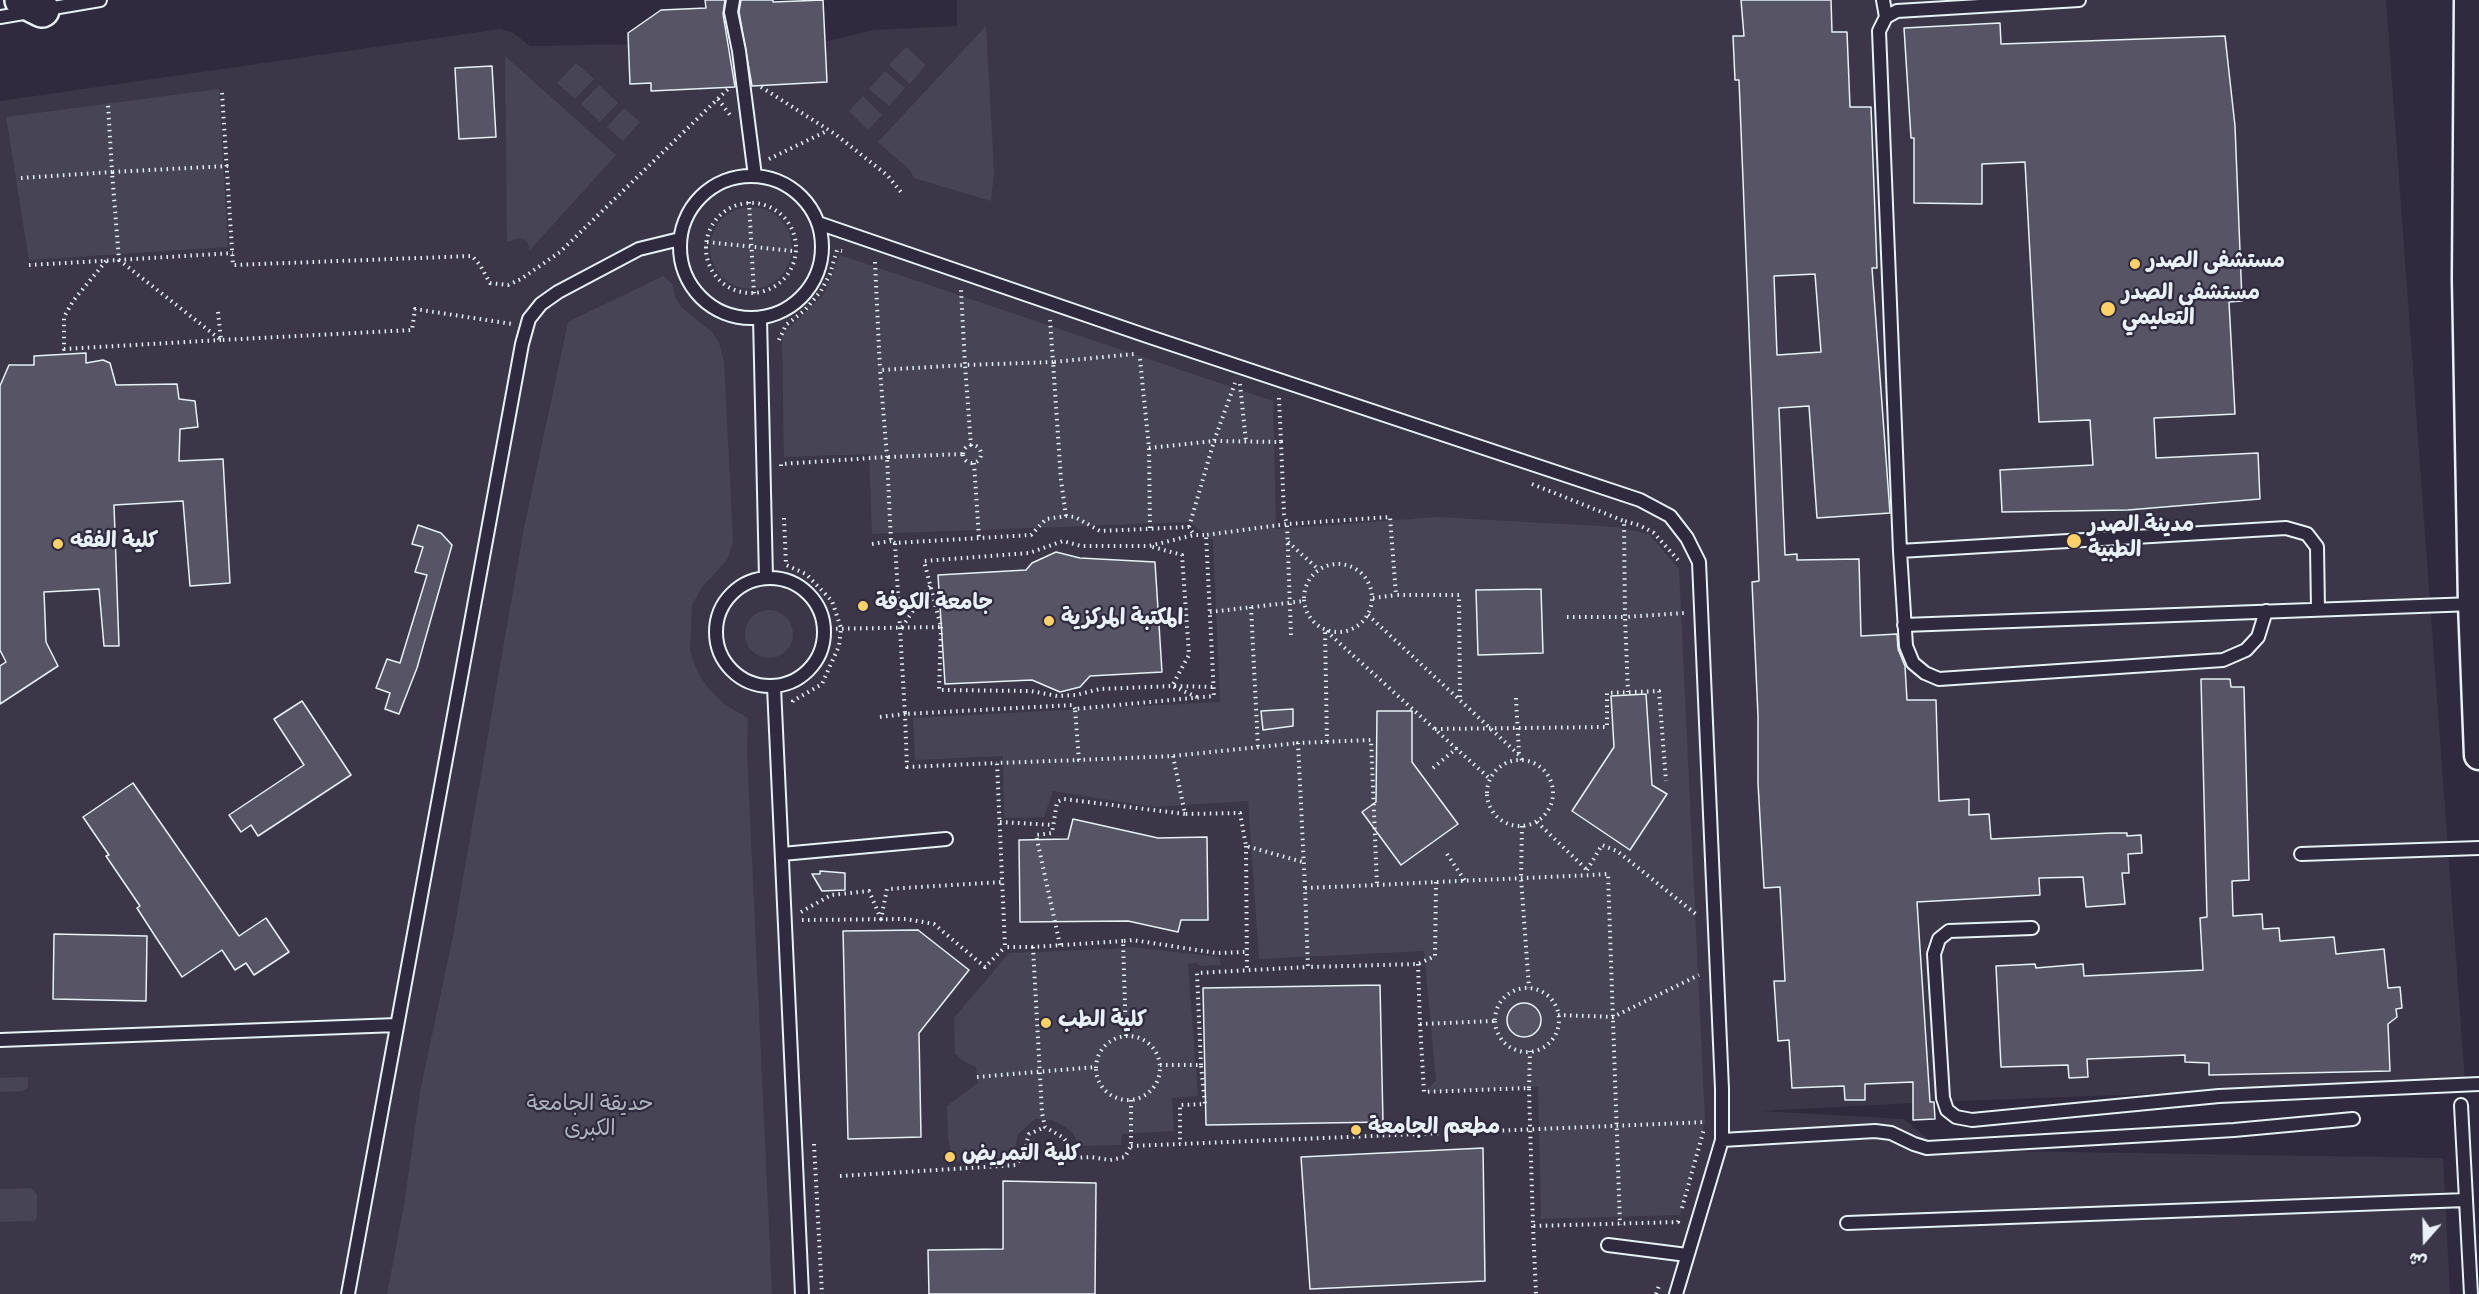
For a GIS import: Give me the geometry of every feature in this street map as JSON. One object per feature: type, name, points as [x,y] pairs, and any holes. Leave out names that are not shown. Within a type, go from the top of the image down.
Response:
[{"type":"street","points":[[2469,0],[2473,279],[2473,604],[2479,755]]},
{"type":"lane","points":[[0,17],[32,5],[100,0]]},
{"type":"lane","points":[[733,0],[731,12],[742,75],[754,171]]},
{"type":"lane","points":[[1883,0],[1886,17]]},
{"type":"lane","points":[[2079,0],[1897,11],[1886,17],[1879,31],[1900,551],[1906,646],[1913,663],[1925,673],[1939,679],[2223,660],[2246,650],[2252,644],[2258,637],[2266,611]]},
{"type":"lane","points":[[754,171],[793,190],[808,205],[818,223],[822,244],[820,265],[812,285],[798,301],[780,312],[760,318],[738,317],[718,310],[701,297],[688,280],[681,260],[680,239],[686,218],[697,200],[714,186],[754,171]]},
{"type":"lane","points":[[818,223],[1147,336],[1640,500],[1670,516],[1687,538],[1699,562],[1722,1140],[1676,1294]]},
{"type":"lane","points":[[348,1294],[522,344],[529,319],[541,304],[558,292],[639,249],[680,239]]},
{"type":"lane","points":[[760,318],[766,578]]},
{"type":"lane","points":[[1900,551],[2286,528],[2307,534],[2317,547],[2319,609]]},
{"type":"lane","points":[[766,578],[783,580],[799,586],[812,597],[821,612],[824,629],[823,646],[816,661],[805,674],[790,683],[774,687],[755,685],[738,676],[725,663],[717,645],[716,627],[721,608],[732,593],[748,583],[766,578]]},
{"type":"lane","points":[[1904,625],[2473,604]]},
{"type":"lane","points":[[774,687],[802,1294]]},
{"type":"lane","points":[[782,854],[946,839]]},
{"type":"lane","points":[[2301,854],[2479,848]]},
{"type":"lane","points":[[2032,928],[1949,931],[1939,939],[1934,954],[1943,1098],[1947,1110],[1956,1117],[1972,1120],[2219,1096],[2479,1084]]},
{"type":"lane","points":[[0,1040],[397,1025]]},
{"type":"lane","points":[[2461,1105],[2471,1294]]},
{"type":"lane","points":[[1722,1140],[1875,1131],[1891,1133],[1927,1148],[2234,1130],[2353,1119]]},
{"type":"lane","points":[[1847,1223],[2466,1200]]},
{"type":"lane","points":[[1608,1245],[1688,1255]]},
{"type":"path","points":[[222,93],[233,265],[472,256],[480,265],[490,284],[508,285],[521,279],[560,252],[742,75],[827,130],[887,175],[901,192]]},
{"type":"path","points":[[108,104],[119,260],[221,340]]},
{"type":"path","points":[[754,171],[827,130]]},
{"type":"path","points":[[21,178],[228,166]]},
{"type":"path","points":[[749,202],[754,294]]},
{"type":"path","points":[[749,202],[768,206],[783,216],[796,241],[796,255],[789,273],[773,288],[754,294],[735,291],[714,274],[707,258],[711,228],[719,217],[730,209],[749,202]]},
{"type":"path","points":[[708,242],[793,250]]},
{"type":"path","points":[[779,347],[779,337],[786,325],[805,310],[821,291],[830,274],[837,250],[846,253]]},
{"type":"path","points":[[29,265],[233,253]]},
{"type":"path","points":[[865,258],[885,265]]},
{"type":"path","points":[[106,261],[73,301],[64,316],[64,349],[412,330],[415,309],[514,324],[517,328]]},
{"type":"path","points":[[874,261],[886,457],[902,628],[907,767],[1173,756],[1298,743],[1371,740],[1377,885]]},
{"type":"path","points":[[950,287],[972,294]]},
{"type":"path","points":[[961,291],[970,446]]},
{"type":"path","points":[[218,312],[221,340]]},
{"type":"path","points":[[1040,316],[1051,320],[1061,480],[1066,516]]},
{"type":"path","points":[[880,370],[1053,362],[1134,354]]},
{"type":"path","points":[[1140,359],[1149,448],[1150,529]]},
{"type":"path","points":[[1194,535],[1190,528],[1214,441],[1237,384],[1246,442]]},
{"type":"path","points":[[1279,398],[1291,635]]},
{"type":"path","points":[[1149,448],[1214,441],[1281,442]]},
{"type":"path","points":[[970,446],[976,446],[981,453],[980,458],[974,463],[968,462],[964,454],[970,446]]},
{"type":"path","points":[[782,474],[781,464],[964,454]]},
{"type":"path","points":[[974,463],[979,538]]},
{"type":"path","points":[[872,544],[1031,535],[1046,519],[1066,516],[1075,517],[1100,531],[1190,528]]},
{"type":"path","points":[[784,517],[786,565],[806,574],[832,601],[841,628],[839,646],[822,684],[793,701],[791,709]]},
{"type":"path","points":[[1213,687],[1100,689],[1076,695],[1057,696],[1030,691],[939,690],[941,627],[924,561],[1029,553],[1063,541],[1081,546],[1149,546],[1194,535],[1287,524],[1390,517],[1396,596]]},
{"type":"path","points":[[1628,692],[1624,521],[1640,525],[1654,533],[1683,566]]},
{"type":"path","points":[[1075,709],[1214,696],[1206,535]]},
{"type":"path","points":[[1287,542],[1319,570]]},
{"type":"path","points":[[1149,546],[1182,555],[1189,655],[1172,686]]},
{"type":"path","points":[[1325,630],[1349,631],[1363,622],[1368,615],[1372,598],[1365,577],[1354,568],[1340,564],[1319,570],[1308,583],[1304,601],[1308,615],[1490,779]]},
{"type":"path","points":[[902,628],[930,585]]},
{"type":"path","points":[[1372,598],[1458,595],[1460,701]]},
{"type":"path","points":[[1210,612],[1304,601]]},
{"type":"path","points":[[1684,601],[1685,625]]},
{"type":"path","points":[[1251,606],[1258,747]]},
{"type":"path","points":[[1567,617],[1626,617],[1684,613]]},
{"type":"path","points":[[1368,615],[1522,760]]},
{"type":"path","points":[[824,629],[941,627]]},
{"type":"path","points":[[1325,630],[1327,742]]},
{"type":"path","points":[[1172,686],[1199,698]]},
{"type":"path","points":[[1435,729],[1607,727],[1606,693],[1659,691],[1666,781]]},
{"type":"path","points":[[1516,698],[1519,755]]},
{"type":"path","points":[[880,717],[1073,705],[1079,760]]},
{"type":"path","points":[[1298,743],[1308,967]]},
{"type":"path","points":[[1433,768],[1457,748]]},
{"type":"path","points":[[1173,756],[1185,814]]},
{"type":"path","points":[[1522,760],[1533,763],[1542,768],[1552,786],[1551,806],[1537,822],[1522,826],[1503,822],[1490,807],[1488,788],[1490,779],[1503,765],[1522,760]]},
{"type":"path","points":[[997,763],[1005,947]]},
{"type":"path","points":[[1060,945],[1036,835],[1052,833],[1057,802],[1064,799],[1185,814],[1240,813],[1246,846],[1247,970]]},
{"type":"path","points":[[1000,822],[1053,825]]},
{"type":"path","points":[[1537,822],[1592,875]]},
{"type":"path","points":[[1522,826],[1521,878],[1529,988]]},
{"type":"path","points":[[1587,870],[1602,845],[1617,851],[1697,915]]},
{"type":"path","points":[[1246,846],[1304,862]]},
{"type":"path","points":[[1447,854],[1465,881]]},
{"type":"path","points":[[1305,888],[1608,874],[1620,1225]]},
{"type":"path","points":[[881,919],[887,889],[1002,882]]},
{"type":"path","points":[[1180,1144],[1180,1105],[1206,1104],[1201,1065],[1197,973],[1418,964],[1435,956],[1436,882]]},
{"type":"path","points":[[801,912],[831,895],[869,891],[881,919]]},
{"type":"path","points":[[801,901],[803,931]]},
{"type":"path","points":[[1696,903],[1697,927]]},
{"type":"path","points":[[802,920],[906,919],[934,924],[985,967],[1005,947],[1133,940],[1216,953],[1246,952]]},
{"type":"path","points":[[1123,941],[1126,1035]]},
{"type":"path","points":[[1032,947],[1045,1127]]},
{"type":"path","points":[[1418,964],[1424,1092],[1528,1089]]},
{"type":"path","points":[[1558,1015],[1613,1017],[1699,975],[1700,986]]},
{"type":"path","points":[[1518,989],[1539,990],[1549,996],[1558,1015],[1558,1025],[1548,1043],[1530,1051],[1520,1051],[1502,1040],[1495,1021],[1500,1001],[1508,993],[1518,989]]},
{"type":"path","points":[[1420,1024],[1495,1021]]},
{"type":"path","points":[[1126,1035],[1149,1043],[1155,1050],[1160,1065],[1160,1075],[1150,1091],[1143,1096],[1131,1099],[1115,1097],[1107,1092],[1101,1085],[1096,1067],[1098,1058],[1108,1042],[1126,1035]]},
{"type":"path","points":[[1530,1051],[1529,1130],[1536,1294]]},
{"type":"path","points":[[1160,1065],[1201,1065]]},
{"type":"path","points":[[977,1077],[1096,1067]]},
{"type":"path","points":[[1045,1127],[1064,1138],[1069,1146],[1071,1158],[1125,1157],[1131,1146],[1131,1099]]},
{"type":"path","points":[[1533,1226],[1678,1222],[1705,1122],[1705,1111]]},
{"type":"path","points":[[1131,1146],[1705,1122]]},
{"type":"path","points":[[840,1176],[1016,1166],[1023,1156],[1029,1134],[1045,1127]]},
{"type":"path","points":[[814,1143],[822,1294]]},
{"type":"shaded area","name":"جامعة الكوفة","points":[[957,0],[2386,0],[2465,1082],[1934,1102],[1760,1111],[1904,1119],[1941,1150],[2443,1158],[2450,1294],[0,1294],[0,101],[500,29],[513,33],[530,46],[652,44],[681,54],[798,48],[874,30],[957,26]]},
{"type":"green space","points":[[986,26],[994,171],[991,201],[914,178],[910,170],[878,142]]},
{"type":"green space","points":[[906,47],[926,65],[910,84],[889,65]]},
{"type":"green space","points":[[505,56],[616,155],[530,250],[527,241],[519,238],[507,242]]},
{"type":"green space","points":[[576,63],[594,79],[575,99],[557,83]]},
{"type":"green space","points":[[885,71],[905,88],[889,106],[869,89]]},
{"type":"green space","points":[[599,85],[618,103],[600,122],[581,104]]},
{"type":"green space","points":[[219,89],[228,247],[29,260],[6,117]]},
{"type":"green space","points":[[863,96],[882,115],[868,130],[849,111]]},
{"type":"green space","points":[[624,108],[640,122],[623,141],[607,127]]},
{"type":"green space","points":[[743,207],[759,207],[774,214],[785,225],[792,240],[789,264],[780,277],[759,289],[743,289],[728,282],[717,271],[710,256],[710,240],[717,225],[728,214]]},
{"type":"green space","points":[[840,255],[1273,401],[1276,529],[1437,517],[1616,527],[1649,534],[1679,569],[1705,1122],[1680,1215],[1541,1219],[1538,1087],[1424,1092],[1436,1081],[1424,951],[1259,959],[1248,801],[1152,807],[1053,791],[1044,817],[1004,818],[1003,756],[915,760],[913,718],[1220,702],[1213,540],[1189,522],[872,534],[869,454],[784,457],[782,335],[824,294]]},
{"type":"green space","name":"حديقة الجامعة الكبرى","points":[[663,276],[673,285],[675,297],[681,307],[712,332],[719,343],[724,362],[733,541],[727,560],[703,586],[692,605],[690,651],[698,673],[708,688],[724,704],[748,718],[747,752],[772,1294],[387,1294],[404,1206],[420,1092],[453,936],[524,528],[568,322]]},
{"type":"green space","points":[[764,610],[774,610],[786,617],[793,629],[793,639],[786,651],[774,658],[764,658],[749,647],[745,639],[745,629],[756,614]]},
{"type":"green space","points":[[1132,947],[1219,957],[1221,965],[1188,964],[1198,1096],[1172,1098],[1174,1131],[1122,1134],[1121,1145],[1079,1146],[1073,1133],[1064,1126],[1053,1120],[1035,1119],[1018,1134],[1013,1157],[953,1162],[948,1138],[947,1106],[978,1083],[976,1067],[955,1054],[954,1018],[1009,953]]},
{"type":"green space","points":[[28,1077],[28,1088],[22,1091],[0,1092],[0,1078]]},
{"type":"green space","points":[[31,1188],[37,1194],[37,1217],[34,1221],[0,1222],[0,1189]]},
{"type":"building","points":[[705,0],[725,0],[723,14],[735,87],[651,91],[651,83],[630,84],[628,33],[661,10],[706,8]]},
{"type":"building","points":[[741,0],[773,0],[773,2],[823,0],[827,82],[752,86],[739,12]]},
{"type":"building","points":[[1741,0],[1831,0],[1832,32],[1847,32],[1850,107],[1871,107],[1877,268],[1872,268],[1890,513],[1817,518],[1809,406],[1779,408],[1785,555],[1797,554],[1797,560],[1859,559],[1861,636],[1897,634],[1898,649],[1905,666],[1907,700],[1936,700],[1939,801],[1969,799],[1969,815],[1989,814],[1991,839],[2111,833],[2127,833],[2127,836],[2141,835],[2142,853],[2128,854],[2129,873],[2122,873],[2125,904],[2086,907],[2083,877],[2039,878],[2040,895],[1917,902],[1930,1102],[1934,1102],[1935,1119],[1913,1120],[1913,1082],[1865,1084],[1865,1100],[1845,1100],[1844,1086],[1792,1088],[1789,1040],[1778,1041],[1774,981],[1785,981],[1780,887],[1764,888],[1758,783],[1758,716],[1752,582],[1759,581],[1739,80],[1735,80],[1733,36],[1744,36]],"holes":[[[1815,274],[1821,352],[1777,355],[1774,276]]]},
{"type":"building","name":"مستشفى الصدر","points":[[2000,23],[2001,44],[2225,36],[2235,126],[2242,301],[2229,302],[2235,414],[2154,418],[2156,458],[2258,453],[2260,499],[2128,510],[2002,512],[2000,470],[2093,465],[2090,420],[2039,422],[2025,162],[1982,164],[1982,204],[1914,203],[1914,138],[1911,138],[1904,28]]},
{"type":"building","points":[[492,66],[496,137],[459,139],[455,68]]},
{"type":"building","name":"كلية الفقه","points":[[86,353],[86,363],[103,360],[110,363],[116,385],[177,384],[179,399],[195,401],[198,427],[180,429],[179,461],[223,459],[230,583],[190,586],[183,501],[114,505],[119,646],[104,646],[99,589],[44,592],[46,642],[58,666],[0,704],[0,666],[6,662],[0,650],[0,386],[9,365],[34,365],[34,356]]},
{"type":"building","points":[[418,525],[441,533],[452,545],[417,668],[399,714],[385,709],[390,693],[376,688],[387,659],[400,663],[427,575],[415,572],[423,547],[412,544]]},
{"type":"building","name":"المكتبة المركزية","points":[[1056,552],[1080,558],[1155,562],[1162,672],[1090,676],[1080,687],[1060,692],[1032,680],[945,684],[938,575],[1026,570],[1032,563]]},
{"type":"building","points":[[1541,589],[1543,653],[1478,655],[1476,590]]},
{"type":"building","points":[[2201,679],[2230,679],[2231,687],[2244,687],[2249,880],[2232,881],[2233,916],[2262,914],[2263,929],[2279,928],[2280,941],[2334,937],[2336,954],[2384,949],[2388,988],[2400,987],[2402,1008],[2396,1009],[2397,1017],[2388,1024],[2390,1071],[2209,1075],[2209,1063],[2185,1062],[2185,1055],[2087,1059],[2088,1077],[2069,1078],[2068,1065],[2001,1067],[1996,966],[2035,964],[2036,968],[2083,964],[2084,976],[2203,970],[2200,918],[2207,917]]},
{"type":"building","points":[[1646,694],[1652,785],[1667,794],[1630,850],[1572,811],[1614,747],[1611,696]]},
{"type":"building","points":[[302,701],[351,775],[258,836],[251,825],[241,832],[229,815],[304,765],[274,719]]},
{"type":"building","points":[[1293,709],[1293,726],[1263,730],[1261,711]]},
{"type":"building","points":[[1377,711],[1412,711],[1412,762],[1458,824],[1401,865],[1362,812],[1376,802]]},
{"type":"building","points":[[133,783],[239,936],[266,918],[289,952],[254,975],[246,963],[235,970],[222,950],[182,977],[137,908],[140,906],[106,856],[109,855],[83,817]]},
{"type":"building","points":[[1073,819],[1158,838],[1207,837],[1208,920],[1181,920],[1178,932],[1128,921],[1020,922],[1019,840],[1068,839]]},
{"type":"building","points":[[820,871],[845,873],[845,890],[822,891],[812,874],[820,874]]},
{"type":"building","points":[[918,930],[969,970],[919,1033],[921,1137],[848,1139],[843,931]]},
{"type":"building","points":[[54,934],[147,936],[146,1001],[53,999]]},
{"type":"building","points":[[1380,985],[1383,1122],[1206,1125],[1203,988]]},
{"type":"building","points":[[1524,1003],[1536,1008],[1541,1020],[1536,1032],[1524,1037],[1512,1032],[1507,1020],[1512,1008]]},
{"type":"building","points":[[1483,1148],[1485,1281],[1310,1289],[1301,1157]]},
{"type":"building","points":[[1003,1181],[1096,1183],[1095,1294],[929,1294],[928,1250],[1003,1249]]},
{"type":"place","name":"مستشفى الصدر","points":[[2135,264]]},
{"type":"place","name":"مستشفى الصدر التعليمي","points":[[2108,309]]},
{"type":"place","name":"مدينة الصدر الطبية","points":[[2074,541]]},
{"type":"place","name":"كلية الفقه","points":[[58,544]]},
{"type":"place","name":"جامعة الكوفة","points":[[863,606]]},
{"type":"place","name":"المكتبة المركزية","points":[[1049,621]]},
{"type":"place","name":"كلية الطب","points":[[1046,1023]]},
{"type":"place","name":"مطعم الجامعة","points":[[1356,1130]]},
{"type":"place","name":"كلية التمريض","points":[[950,1157]]}]
